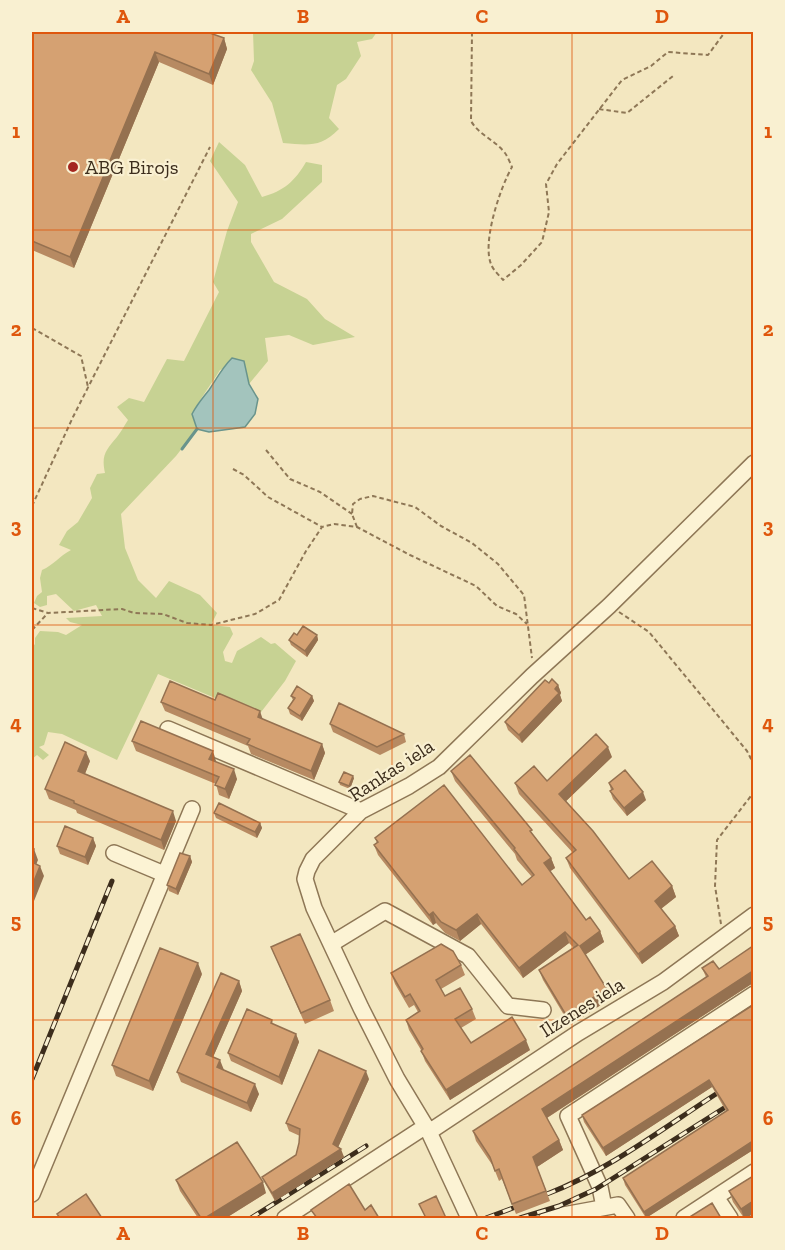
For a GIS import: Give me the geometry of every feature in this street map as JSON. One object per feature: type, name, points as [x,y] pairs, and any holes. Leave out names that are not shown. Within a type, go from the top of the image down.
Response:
[{"type":"street","name":"Rankas iela","points":[[469,1218],[427,1129],[397,1079],[331,944],[314,908],[305,879],[313,859],[361,811],[409,786],[439,767],[532,676],[609,606],[753,463]]},
{"type":"street","points":[[168,729],[361,811]]},
{"type":"street","points":[[32,1194],[192,809]]},
{"type":"street","points":[[114,853],[164,874]]},
{"type":"street","points":[[331,944],[385,911],[468,956],[508,1006],[543,1010]]},
{"type":"street","name":"Ilzenes iela","points":[[285,1218],[663,982],[753,915]]},
{"type":"street","points":[[604,1207],[600,1187],[568,1116],[753,994]]},
{"type":"street","points":[[684,1218],[753,1172]]},
{"type":"street","points":[[716,1197],[730,1218]]},
{"type":"street","points":[[549,1218],[618,1205],[627,1218]]},
{"type":"path","points":[[472,32],[471,122],[477,131],[504,152],[512,167],[498,199],[489,235],[491,264],[503,280],[521,265],[542,242],[549,212],[546,184],[557,164],[622,81],[651,66],[668,52],[708,55],[724,32]]},
{"type":"path","points":[[599,109],[627,113],[673,76]]},
{"type":"path","points":[[32,506],[88,387],[210,147]]},
{"type":"path","points":[[32,328],[81,356],[88,387]]},
{"type":"path","points":[[266,450],[290,478],[320,492],[352,514]]},
{"type":"path","points":[[233,469],[244,475],[268,497],[322,526],[334,524],[357,527],[476,586],[497,606],[516,614],[527,624]]},
{"type":"path","points":[[357,527],[352,514],[353,504],[360,499],[373,496],[415,507],[441,526],[472,543],[498,564],[524,595],[532,676]]},
{"type":"path","points":[[32,608],[48,613],[122,609],[134,613],[164,614],[187,623],[210,625],[255,614],[279,600],[322,526]]},
{"type":"path","points":[[609,606],[649,632],[747,751],[753,765]]},
{"type":"path","points":[[32,630],[48,613]]},
{"type":"path","points":[[722,938],[715,886],[717,840],[753,792]]},
{"type":"green space","points":[[253,32],[377,32],[372,39],[357,42],[361,56],[346,79],[337,85],[329,118],[339,129],[332,135],[313,144],[283,143],[272,103],[251,70],[254,61]]},
{"type":"green space","points":[[219,142],[245,165],[262,197],[277,192],[288,184],[298,175],[306,162],[322,165],[322,182],[282,219],[251,234],[251,242],[274,282],[307,299],[325,319],[355,337],[313,345],[289,335],[265,338],[268,361],[249,384],[244,361],[220,370],[192,415],[197,429],[176,456],[121,514],[125,548],[138,580],[156,598],[169,581],[200,595],[217,613],[211,625],[230,627],[233,634],[223,652],[225,661],[232,663],[237,651],[261,637],[271,644],[275,643],[296,661],[285,681],[258,716],[158,674],[117,760],[62,734],[48,732],[44,745],[39,747],[49,755],[43,760],[37,755],[32,759],[32,648],[35,638],[40,631],[66,635],[82,625],[70,622],[66,618],[102,616],[96,605],[74,611],[56,594],[47,596],[47,605],[40,607],[34,603],[42,592],[40,578],[42,570],[71,550],[59,545],[67,531],[78,522],[92,498],[90,488],[97,474],[105,473],[105,453],[128,420],[117,407],[129,398],[144,402],[167,359],[184,361],[219,292],[213,282],[227,231],[238,202],[210,161]]},
{"type":"water","points":[[232,358],[244,361],[249,384],[258,399],[255,414],[245,427],[209,432],[197,429],[192,414]]},
{"type":"building","name":"ABG Birojs","points":[[32,32],[207,32],[224,38],[209,74],[155,52],[70,257],[32,241]]},
{"type":"building","points":[[303,626],[317,635],[305,651],[289,640],[294,633],[297,635]]},
{"type":"building","points":[[552,679],[558,685],[555,689],[559,693],[519,735],[505,722],[545,680],[549,683]]},
{"type":"building","points":[[170,681],[215,700],[218,693],[260,711],[258,717],[322,744],[311,771],[247,744],[250,739],[161,702]]},
{"type":"building","points":[[297,686],[312,696],[300,716],[288,708],[295,698],[291,696]]},
{"type":"building","points":[[339,703],[404,734],[377,747],[330,724]]},
{"type":"building","points":[[141,721],[213,751],[209,759],[234,769],[225,789],[215,785],[219,777],[132,741]]},
{"type":"building","points":[[596,734],[608,747],[559,794],[593,831],[629,879],[652,861],[672,886],[655,901],[675,926],[638,954],[566,858],[576,850],[515,783],[534,766],[547,781]]},
{"type":"building","points":[[65,742],[86,752],[78,771],[173,811],[161,840],[45,789]]},
{"type":"building","points":[[470,755],[532,830],[530,831],[551,858],[544,863],[586,920],[590,917],[600,931],[580,946],[607,989],[566,1015],[539,970],[578,945],[565,932],[519,968],[477,914],[456,930],[441,922],[433,912],[429,915],[374,845],[378,842],[375,838],[444,785],[522,885],[534,875],[515,848],[451,771]]},
{"type":"building","points":[[625,770],[643,792],[624,808],[610,791],[613,789],[609,783]]},
{"type":"building","points":[[344,772],[353,776],[349,786],[339,782]]},
{"type":"building","points":[[219,803],[260,823],[255,832],[214,813]]},
{"type":"building","points":[[65,826],[93,838],[85,857],[57,846]]},
{"type":"building","points":[[180,853],[190,856],[176,889],[167,885]]},
{"type":"building","points":[[32,862],[40,866],[32,886]]},
{"type":"building","points":[[300,934],[330,1000],[301,1013],[271,947]]},
{"type":"building","points":[[441,944],[453,951],[461,965],[436,980],[445,996],[460,988],[472,1009],[455,1019],[471,1043],[512,1017],[526,1040],[446,1090],[421,1051],[423,1049],[406,1020],[420,1011],[410,994],[405,997],[391,973]]},
{"type":"building","points":[[753,946],[753,971],[542,1109],[559,1140],[533,1157],[546,1191],[512,1204],[499,1169],[495,1171],[490,1157],[473,1131],[708,976],[702,968],[713,961],[719,969]]},
{"type":"building","points":[[160,948],[198,963],[149,1081],[112,1065]]},
{"type":"building","points":[[221,973],[239,981],[206,1054],[220,1060],[217,1067],[255,1084],[247,1103],[177,1072]]},
{"type":"building","points":[[753,1005],[753,1141],[644,1212],[623,1178],[728,1110],[709,1080],[603,1148],[582,1115]]},
{"type":"building","points":[[247,1009],[296,1034],[279,1077],[228,1053]]},
{"type":"building","points":[[319,1050],[366,1071],[333,1144],[341,1149],[272,1193],[262,1177],[296,1155],[300,1129],[286,1123]]},
{"type":"building","points":[[237,1142],[263,1182],[205,1218],[201,1218],[176,1180]]},
{"type":"building","points":[[753,1176],[753,1201],[741,1209],[729,1191]]},
{"type":"building","points":[[349,1184],[365,1210],[371,1205],[379,1218],[317,1218],[311,1210]]},
{"type":"building","points":[[86,1194],[102,1218],[60,1218],[57,1214]]},
{"type":"building","points":[[436,1196],[446,1218],[426,1218],[419,1204]]},
{"type":"building","points":[[712,1203],[721,1218],[688,1218]]},
{"type":"waterway","points":[[182,449],[197,429]]},
{"type":"railway","points":[[32,1079],[112,881]]},
{"type":"railway","points":[[547,1194],[613,1161],[716,1094]]},
{"type":"railway","points":[[520,1218],[559,1206],[596,1189],[724,1108]]},
{"type":"railway","points":[[251,1218],[366,1146]]},
{"type":"railway","points":[[486,1218],[513,1208]]},
{"type":"place","name":"ABG Birojs","points":[[73,167]]}]
